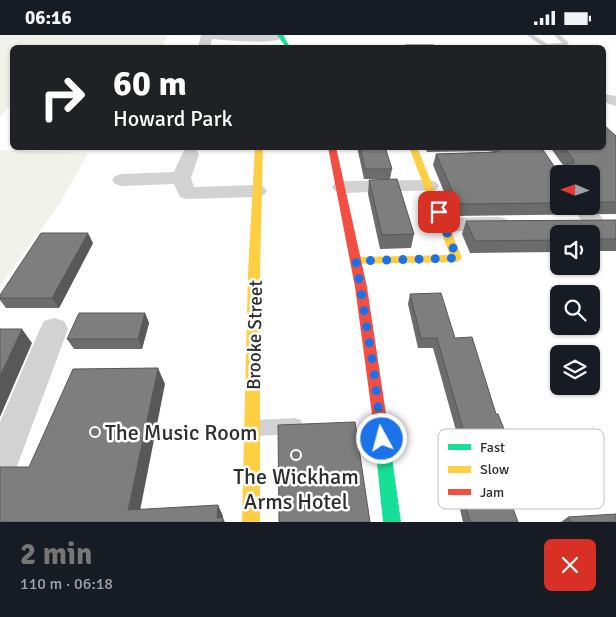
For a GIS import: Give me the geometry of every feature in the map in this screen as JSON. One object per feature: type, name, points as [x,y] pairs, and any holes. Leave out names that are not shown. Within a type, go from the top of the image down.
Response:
[{"type":"street","points":[[207,35],[248,43],[280,35]]},
{"type":"street","name":"Brooke Street","points":[[251,522],[259,150]]},
{"type":"street","points":[[333,150],[356,261],[380,423],[392,522]]},
{"type":"street","points":[[190,154],[180,178],[187,193],[257,191]]},
{"type":"street","points":[[356,261],[457,258],[429,186],[422,155]]},
{"type":"street","points":[[122,180],[180,178]]},
{"type":"street","points":[[342,187],[429,186]]},
{"type":"street","points":[[576,215],[606,223]]},
{"type":"street","points":[[444,225],[517,224]]},
{"type":"street","points":[[4,448],[54,329]]},
{"type":"lane","points":[[530,35],[543,45]]},
{"type":"lane","points":[[557,35],[566,43],[564,45]]},
{"type":"lane","points":[[360,423],[380,423]]},
{"type":"lane","points":[[252,428],[311,425]]},
{"type":"shaded area","points":[[0,35],[168,35],[163,45],[10,45],[10,106],[0,117]]},
{"type":"shaded area","points":[[0,150],[88,153],[60,203],[0,286]]},
{"type":"building","points":[[606,127],[616,136],[616,202],[600,202],[600,165],[567,165],[574,163],[566,150],[606,150]]},
{"type":"building","points":[[361,150],[386,150],[392,169],[365,169]]},
{"type":"building","points":[[499,150],[543,150],[553,165],[550,165],[550,203],[458,204],[436,154],[498,152]]},
{"type":"building","points":[[397,179],[414,234],[382,235],[369,180]]},
{"type":"building","points":[[616,220],[616,239],[600,239],[600,225],[550,225],[550,240],[475,241],[466,221]]},
{"type":"building","points":[[41,233],[88,233],[52,298],[0,298],[0,295]]},
{"type":"building","points":[[441,293],[455,338],[472,337],[496,414],[498,414],[504,429],[463,429],[437,338],[421,338],[410,294]]},
{"type":"building","points":[[79,313],[145,313],[138,339],[67,339]]},
{"type":"building","points":[[0,329],[22,329],[0,376]]},
{"type":"building","points":[[158,368],[128,510],[218,505],[217,518],[223,518],[223,522],[0,522],[0,467],[29,467],[73,369]]},
{"type":"building","name":"The Wickham Arms Hotel","points":[[355,422],[370,522],[279,522],[278,425]]},
{"type":"building","points":[[467,509],[513,509],[518,522],[470,522]]},
{"type":"building","points":[[616,514],[616,522],[570,522],[568,517]]},
{"type":"traffic: fast","points":[[280,35],[287,45]]},
{"type":"traffic: fast","points":[[379,414],[392,522]]},
{"type":"traffic: slow","points":[[251,522],[254,273],[259,150]]},
{"type":"traffic: slow","points":[[356,261],[457,258],[414,150]]},
{"type":"traffic: jam","points":[[333,150],[361,287],[379,414]]},
{"type":"place","name":"The Music Room","points":[[95,432]]},
{"type":"place","name":"The Wickham Arms Hotel","points":[[296,455]]},
{"type":"route","points":[[382,439],[374,371],[356,261],[457,258],[439,212]]}]
